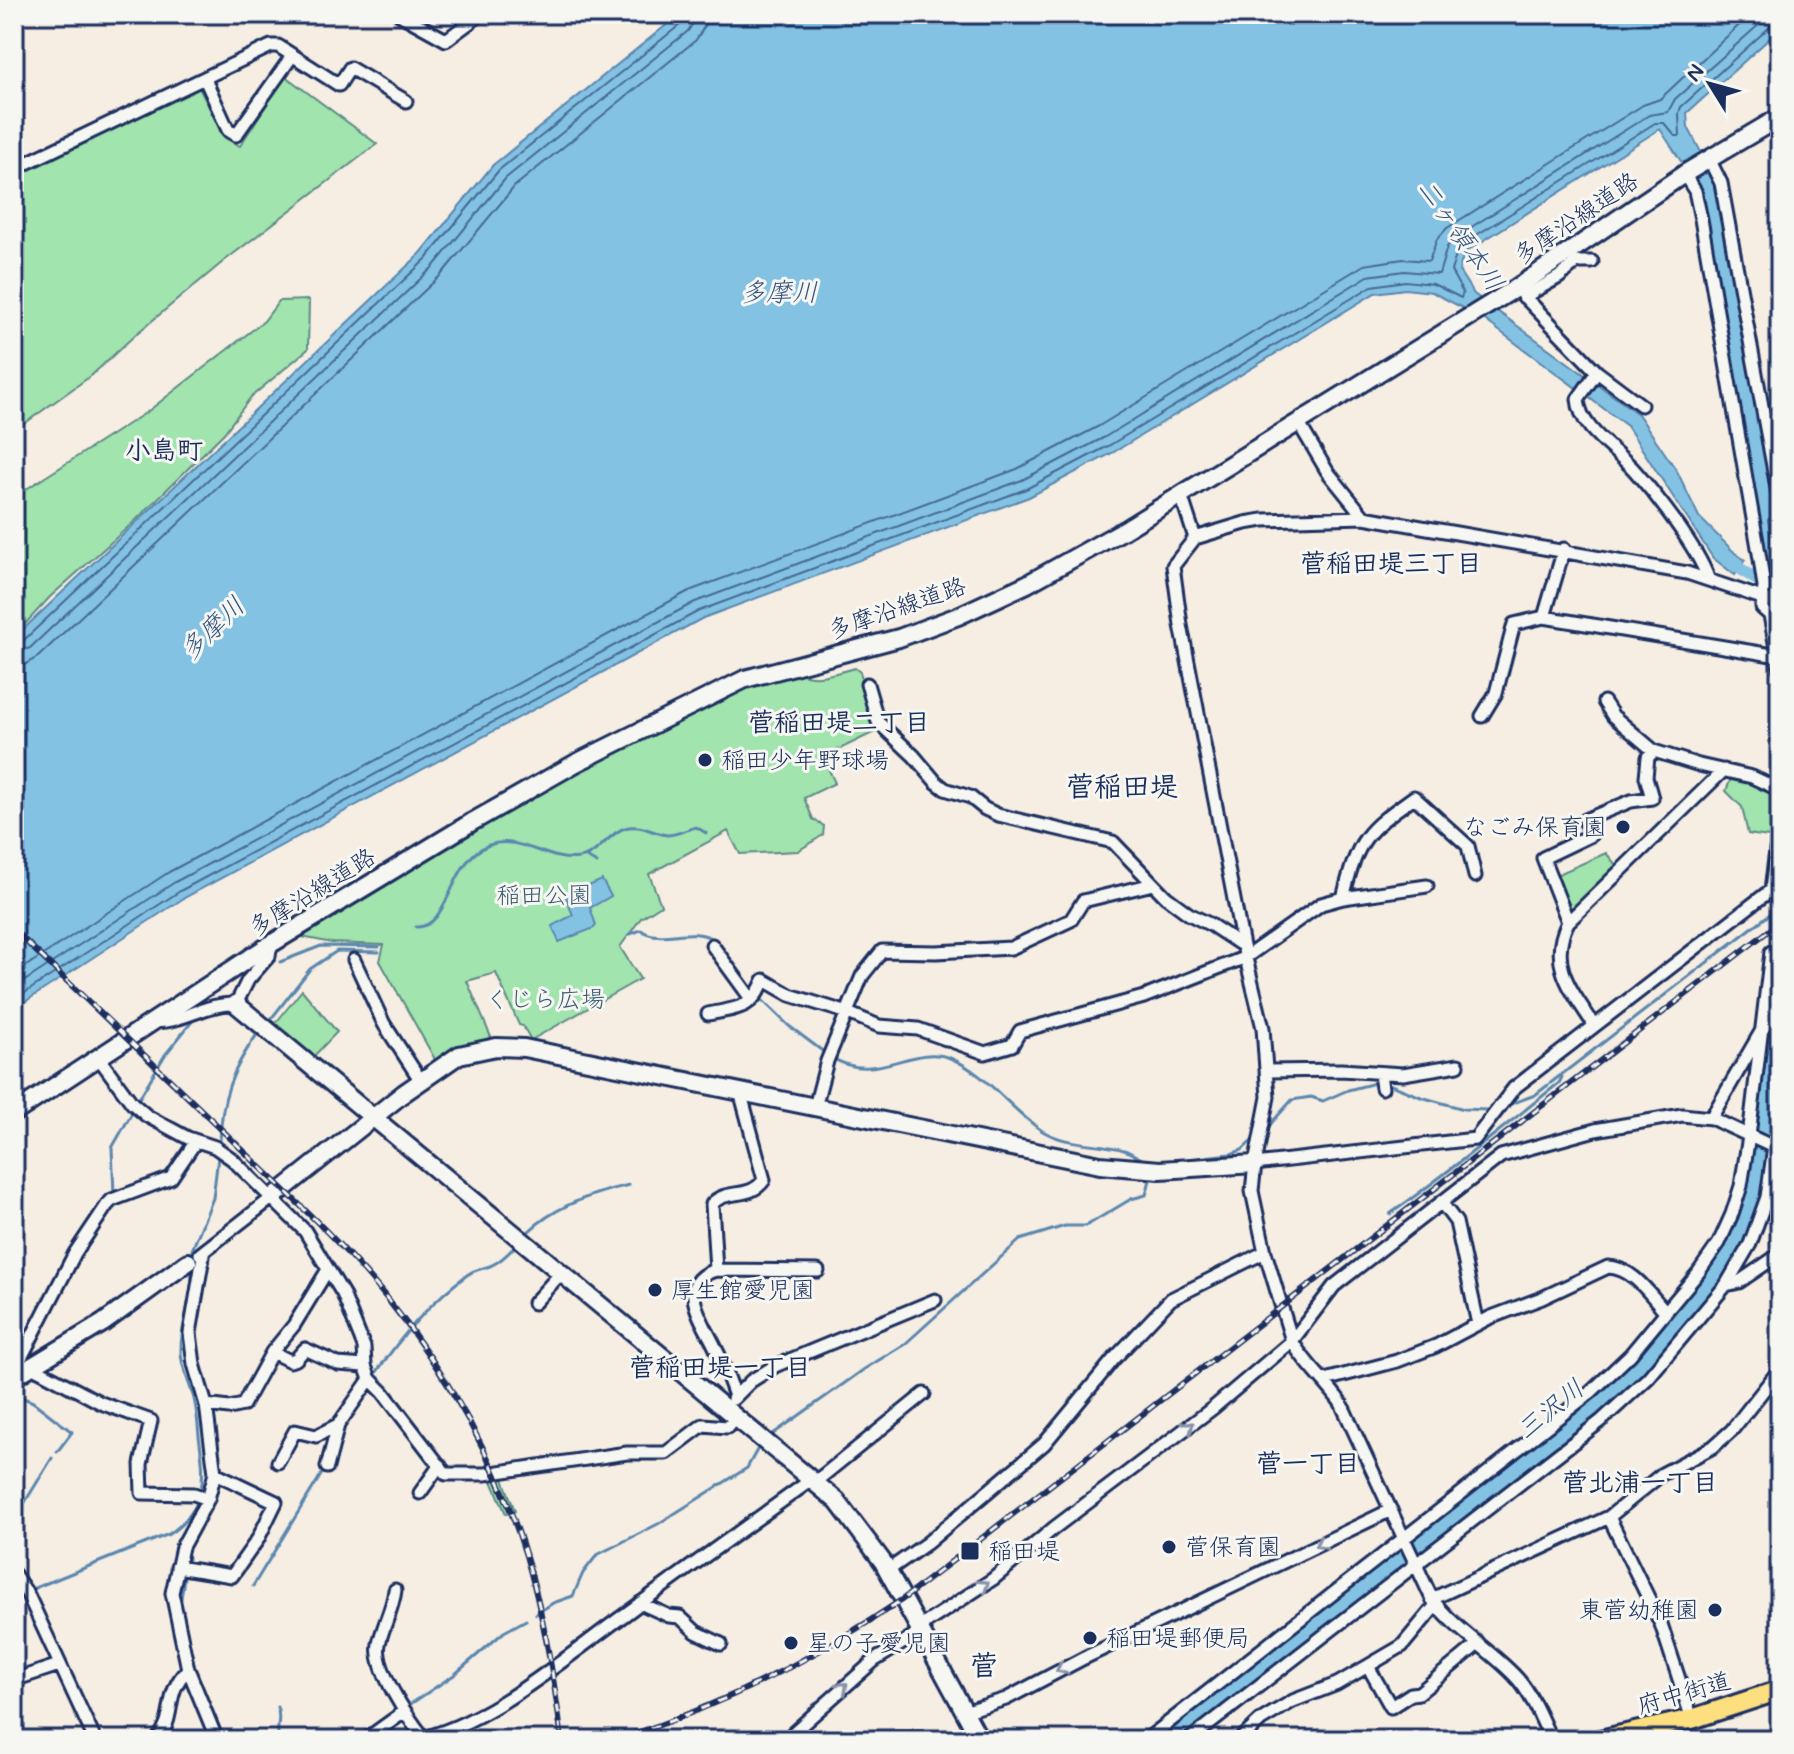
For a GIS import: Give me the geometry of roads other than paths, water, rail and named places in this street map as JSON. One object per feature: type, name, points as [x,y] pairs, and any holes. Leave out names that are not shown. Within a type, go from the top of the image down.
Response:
[{"type":"main road","name":"府中街道","points":[[1600,1740],[1692,1719],[1780,1690]]},
{"type":"street","points":[[399,14],[446,40],[478,15]]},
{"type":"street","points":[[14,169],[271,46],[278,46],[339,85],[350,68],[406,101]]},
{"type":"street","points":[[205,79],[228,130],[236,135],[292,56]]},
{"type":"street","name":"多摩沿線道路","points":[[14,1113],[271,944],[576,763],[745,679],[899,638],[958,616],[1027,584],[1181,495],[1447,329],[1515,293],[1686,173],[1780,117]]},
{"type":"street","points":[[1708,159],[1721,183],[1775,441],[1780,504]]},
{"type":"street","points":[[1686,173],[1695,191],[1701,219],[1764,587],[1771,601]]},
{"type":"street","points":[[1592,262],[1577,262],[1559,277],[1515,293],[1597,372],[1641,405]]},
{"type":"street","points":[[1597,372],[1578,399],[1580,413],[1634,470],[1701,559],[1708,578]]},
{"type":"street","points":[[1298,422],[1327,471],[1364,517]]},
{"type":"street","points":[[1181,495],[1195,538]]},
{"type":"street","points":[[1551,1740],[1521,1683],[1434,1602],[1341,1403],[1325,1380],[1298,1353],[1292,1341],[1265,1252],[1252,1191],[1268,1097],[1263,1028],[1245,952],[1181,625],[1173,566],[1195,538],[1263,520],[1364,517],[1564,549],[1708,578],[1771,601]]},
{"type":"street","points":[[1544,617],[1564,549]]},
{"type":"street","points":[[1771,601],[1762,608],[1770,615],[1780,670]]},
{"type":"street","points":[[1482,716],[1496,693],[1514,624],[1544,617],[1778,656]]},
{"type":"street","points":[[867,684],[878,722],[945,789],[970,797],[998,815],[1113,842],[1153,884],[1189,914],[1245,952]]},
{"type":"street","points":[[1604,702],[1613,716],[1654,751],[1752,777],[1780,790]]},
{"type":"street","points":[[1568,922],[1543,858],[1591,835],[1585,820],[1631,801],[1652,798],[1646,777],[1648,757],[1654,751]]},
{"type":"street","points":[[1594,1025],[1565,979],[1558,954],[1561,936],[1568,922],[1724,770]]},
{"type":"street","points":[[1343,898],[1352,859],[1359,845],[1380,821],[1414,797],[1468,846],[1475,876]]},
{"type":"street","points":[[14,1377],[103,1323],[196,1257],[421,1081],[459,1055],[476,1050],[524,1048],[1100,1165],[1160,1170],[1255,1164],[1475,1139],[1514,1088],[1771,890],[1780,819]]},
{"type":"street","points":[[815,1107],[829,1056],[862,976],[882,951],[1011,948],[1071,920],[1083,901],[1153,884]]},
{"type":"street","points":[[708,1014],[745,1006],[764,980],[790,995],[879,1026],[918,1029],[985,1053],[1012,1045],[1020,1031],[1100,1012],[1144,997],[1245,952],[1321,904],[1427,886]]},
{"type":"street","points":[[236,1004],[248,980],[269,956],[271,944]]},
{"type":"street","points":[[712,945],[755,996]]},
{"type":"street","points":[[1146,1740],[1602,1383],[1630,1355],[1710,1257],[1719,1243],[1741,1186],[1771,952]]},
{"type":"street","points":[[354,960],[384,1024],[421,1081]]},
{"type":"street","points":[[155,1021],[166,1023],[218,1004],[236,1004],[733,1408],[848,1512],[887,1571],[980,1740]]},
{"type":"street","points":[[1711,1118],[1780,1004]]},
{"type":"street","points":[[98,1057],[132,1103],[147,1116],[196,1141],[215,1147],[232,1159],[305,1231],[343,1294],[364,1347],[365,1366],[370,1379],[446,1474],[464,1476],[627,1453],[666,1453],[703,1425],[727,1427],[733,1408],[751,1381],[775,1366],[935,1300]]},
{"type":"street","points":[[1267,1071],[1341,1070],[1381,1080],[1458,1065]]},
{"type":"street","points":[[716,1270],[712,1204],[723,1195],[755,1190],[764,1180],[740,1091]]},
{"type":"street","points":[[786,1740],[875,1660],[993,1579],[1054,1528],[1213,1408],[1292,1341],[1334,1286],[1501,1156],[1595,1130],[1682,1115],[1711,1118],[1777,1148],[1767,1197],[1750,1244],[1726,1285],[1648,1378],[1601,1421],[1189,1740]]},
{"type":"street","points":[[14,1355],[22,1356],[75,1253],[107,1205],[112,1200],[171,1178],[196,1141]]},
{"type":"street","points":[[1441,1202],[1456,1222],[1478,1324]]},
{"type":"street","points":[[887,1571],[927,1543],[1044,1444],[1113,1360],[1171,1299],[1265,1252]]},
{"type":"street","points":[[1726,1285],[1739,1282],[1780,1254]]},
{"type":"street","points":[[196,1257],[190,1333],[194,1364],[206,1405],[215,1473],[208,1499],[182,1547],[172,1593],[188,1669],[217,1740]]},
{"type":"street","points":[[1325,1380],[1397,1361],[1436,1346],[1478,1324],[1608,1267],[1619,1267],[1634,1277],[1666,1312]]},
{"type":"street","points":[[733,1408],[717,1350],[694,1304],[696,1282],[702,1275],[716,1270],[818,1271]]},
{"type":"street","points":[[206,1405],[229,1408],[243,1405],[272,1352],[294,1325],[327,1271]]},
{"type":"street","points":[[534,1303],[562,1272]]},
{"type":"street","points":[[272,1352],[290,1361],[305,1349],[338,1364],[365,1366]]},
{"type":"street","points":[[33,1367],[101,1403],[151,1421],[141,1464],[142,1493],[194,1494],[208,1499]]},
{"type":"street","points":[[1240,1740],[1261,1720],[1293,1701],[1369,1668],[1402,1646],[1434,1602],[1609,1517],[1662,1474],[1713,1447],[1732,1430],[1780,1369]]},
{"type":"street","points":[[327,1467],[338,1425],[370,1379]]},
{"type":"street","points":[[395,1590],[378,1647],[381,1662],[419,1739],[440,1734],[480,1716],[544,1674],[813,1481],[924,1394]]},
{"type":"street","points":[[278,1462],[295,1431],[316,1436],[338,1425]]},
{"type":"street","points":[[420,1493],[440,1465]]},
{"type":"street","points":[[177,1567],[232,1576],[258,1539],[276,1502],[215,1473]]},
{"type":"street","points":[[964,1712],[1006,1699],[1084,1658],[1391,1510]]},
{"type":"street","points":[[1609,1517],[1661,1624],[1692,1719]]},
{"type":"street","points":[[14,1574],[28,1595],[95,1740]]},
{"type":"street","points":[[640,1603],[669,1616],[680,1617],[696,1632],[721,1644]]},
{"type":"street","points":[[1369,1668],[1391,1707],[1411,1694],[1419,1693],[1478,1644]]},
{"type":"street","points":[[14,1680],[59,1665]]},
{"type":"street","points":[[157,1740],[167,1727],[176,1682],[188,1669]]},
{"type":"street","points":[[365,1740],[404,1712]]},
{"type":"water","name":"多摩川","points":[[680,14],[1780,14],[1780,29],[1687,113],[1688,127],[1722,193],[1780,530],[1780,638],[1701,192],[1660,129],[1464,253],[1459,271],[1474,294],[1638,414],[1677,471],[1699,517],[1745,560],[1735,575],[1713,558],[1627,426],[1482,318],[1432,292],[1405,289],[1375,293],[1114,452],[1029,497],[703,618],[184,898],[14,1009],[14,638],[421,253],[493,165]]},
{"type":"water","points":[[602,880],[611,896],[590,908],[596,925],[594,928],[559,942],[552,926],[573,915],[566,898],[568,895]]},
{"type":"waterway","name":"二ヶ領本川","points":[[1726,559],[1757,580]]},
{"type":"waterway","points":[[416,927],[427,925],[436,917],[466,864],[489,845],[512,843],[556,857],[579,858],[592,853],[619,831],[630,827],[667,835],[696,827],[706,833]]},
{"type":"waterway","points":[[586,857],[597,863]]},
{"type":"waterway","points":[[1508,1105],[1535,1095],[1770,914]]},
{"type":"waterway","points":[[630,934],[641,930],[658,936],[696,934],[714,940]]},
{"type":"waterway","points":[[280,962],[321,946],[379,947]]},
{"type":"waterway","points":[[271,1019],[310,969],[337,951],[379,952]]},
{"type":"waterway","points":[[731,962],[753,990]]},
{"type":"waterway","points":[[758,996],[789,1026],[825,1053]]},
{"type":"waterway","name":"三沢川","points":[[1171,1740],[1618,1389],[1660,1344],[1724,1263],[1751,1206],[1780,999]]},
{"type":"waterway","points":[[138,1100],[165,1055],[194,1019]]},
{"type":"waterway","points":[[220,1142],[230,1084],[258,1033]]},
{"type":"waterway","points":[[831,1057],[847,1065],[863,1067],[922,1056],[950,1058],[975,1073],[1041,1130],[1071,1141],[1124,1150],[1148,1161],[1169,1162],[1231,1154],[1242,1150],[1255,1138]]},
{"type":"waterway","points":[[1390,1214],[1476,1150],[1559,1083],[1562,1077]]},
{"type":"waterway","points":[[1267,1128],[1292,1100],[1311,1097],[1323,1101],[1379,1082]]},
{"type":"waterway","points":[[1386,1083],[1464,1109],[1487,1110]]},
{"type":"waterway","points":[[114,1194],[112,1148],[133,1111]]},
{"type":"waterway","points":[[192,1259],[192,1250],[213,1198],[218,1157]]},
{"type":"waterway","points":[[773,1434],[905,1344],[1020,1240],[1065,1226],[1086,1226],[1131,1199],[1146,1195],[1151,1176]]},
{"type":"waterway","points":[[528,1232],[550,1215],[575,1202],[629,1185]]},
{"type":"waterway","points":[[374,1376],[405,1335],[454,1285],[470,1273],[497,1262],[515,1246]]},
{"type":"waterway","points":[[32,1589],[169,1534],[182,1524],[197,1502],[201,1491],[201,1451],[195,1404],[181,1352],[191,1287],[191,1266]]},
{"type":"waterway","points":[[14,1394],[33,1402],[72,1432],[57,1452]]},
{"type":"waterway","points":[[536,1614],[553,1603],[573,1596],[583,1573],[597,1555],[658,1524],[747,1468],[757,1450]]},
{"type":"waterway","points":[[14,1520],[52,1458]]},
{"type":"waterway","points":[[253,1586],[324,1470]]},
{"type":"waterway","points":[[180,1605],[184,1578]]},
{"type":"waterway","points":[[409,1705],[454,1675],[504,1632],[526,1620]]},
{"type":"waterway","points":[[192,1663],[219,1726]]},
{"type":"waterway","points":[[277,1707],[279,1740]]},
{"type":"railway","points":[[616,1740],[692,1713],[764,1680],[835,1642],[903,1599],[1780,922]]},
{"type":"railway","points":[[14,930],[327,1232],[367,1274],[429,1355],[468,1419],[514,1521],[543,1624],[562,1740]]},
{"type":"place","name":"稲田少年野球場","points":[[705,760]]},
{"type":"place","name":"なごみ保育園","points":[[1623,827]]},
{"type":"place","name":"厚生館愛児園","points":[[655,1290]]},
{"type":"place","name":"菅保育園","points":[[1169,1547]]},
{"type":"place","name":"稲田堤","points":[[970,1551]]},
{"type":"place","name":"東菅幼稚園","points":[[1715,1610]]},
{"type":"place","name":"稲田堤郵便局","points":[[1090,1638]]},
{"type":"place","name":"星の子愛児園","points":[[791,1643]]},
{"type":"district","name":"小島町","points":[[164,450]]},
{"type":"district","name":"菅稲田堤三丁目","points":[[1391,563]]},
{"type":"district","name":"菅稲田堤二丁目","points":[[839,722]]},
{"type":"district","name":"菅稲田堤","points":[[1122,786]]},
{"type":"district","name":"菅稲田堤一丁目","points":[[720,1367]]},
{"type":"district","name":"菅一丁目","points":[[1308,1463]]},
{"type":"district","name":"菅北浦一丁目","points":[[1640,1482]]},
{"type":"district","name":"菅","points":[[984,1665]]},
{"type":"park label","name":"稲田公園","points":[[544,895]]},
{"type":"park label","name":"くじら広場","points":[[545,999]]}]
